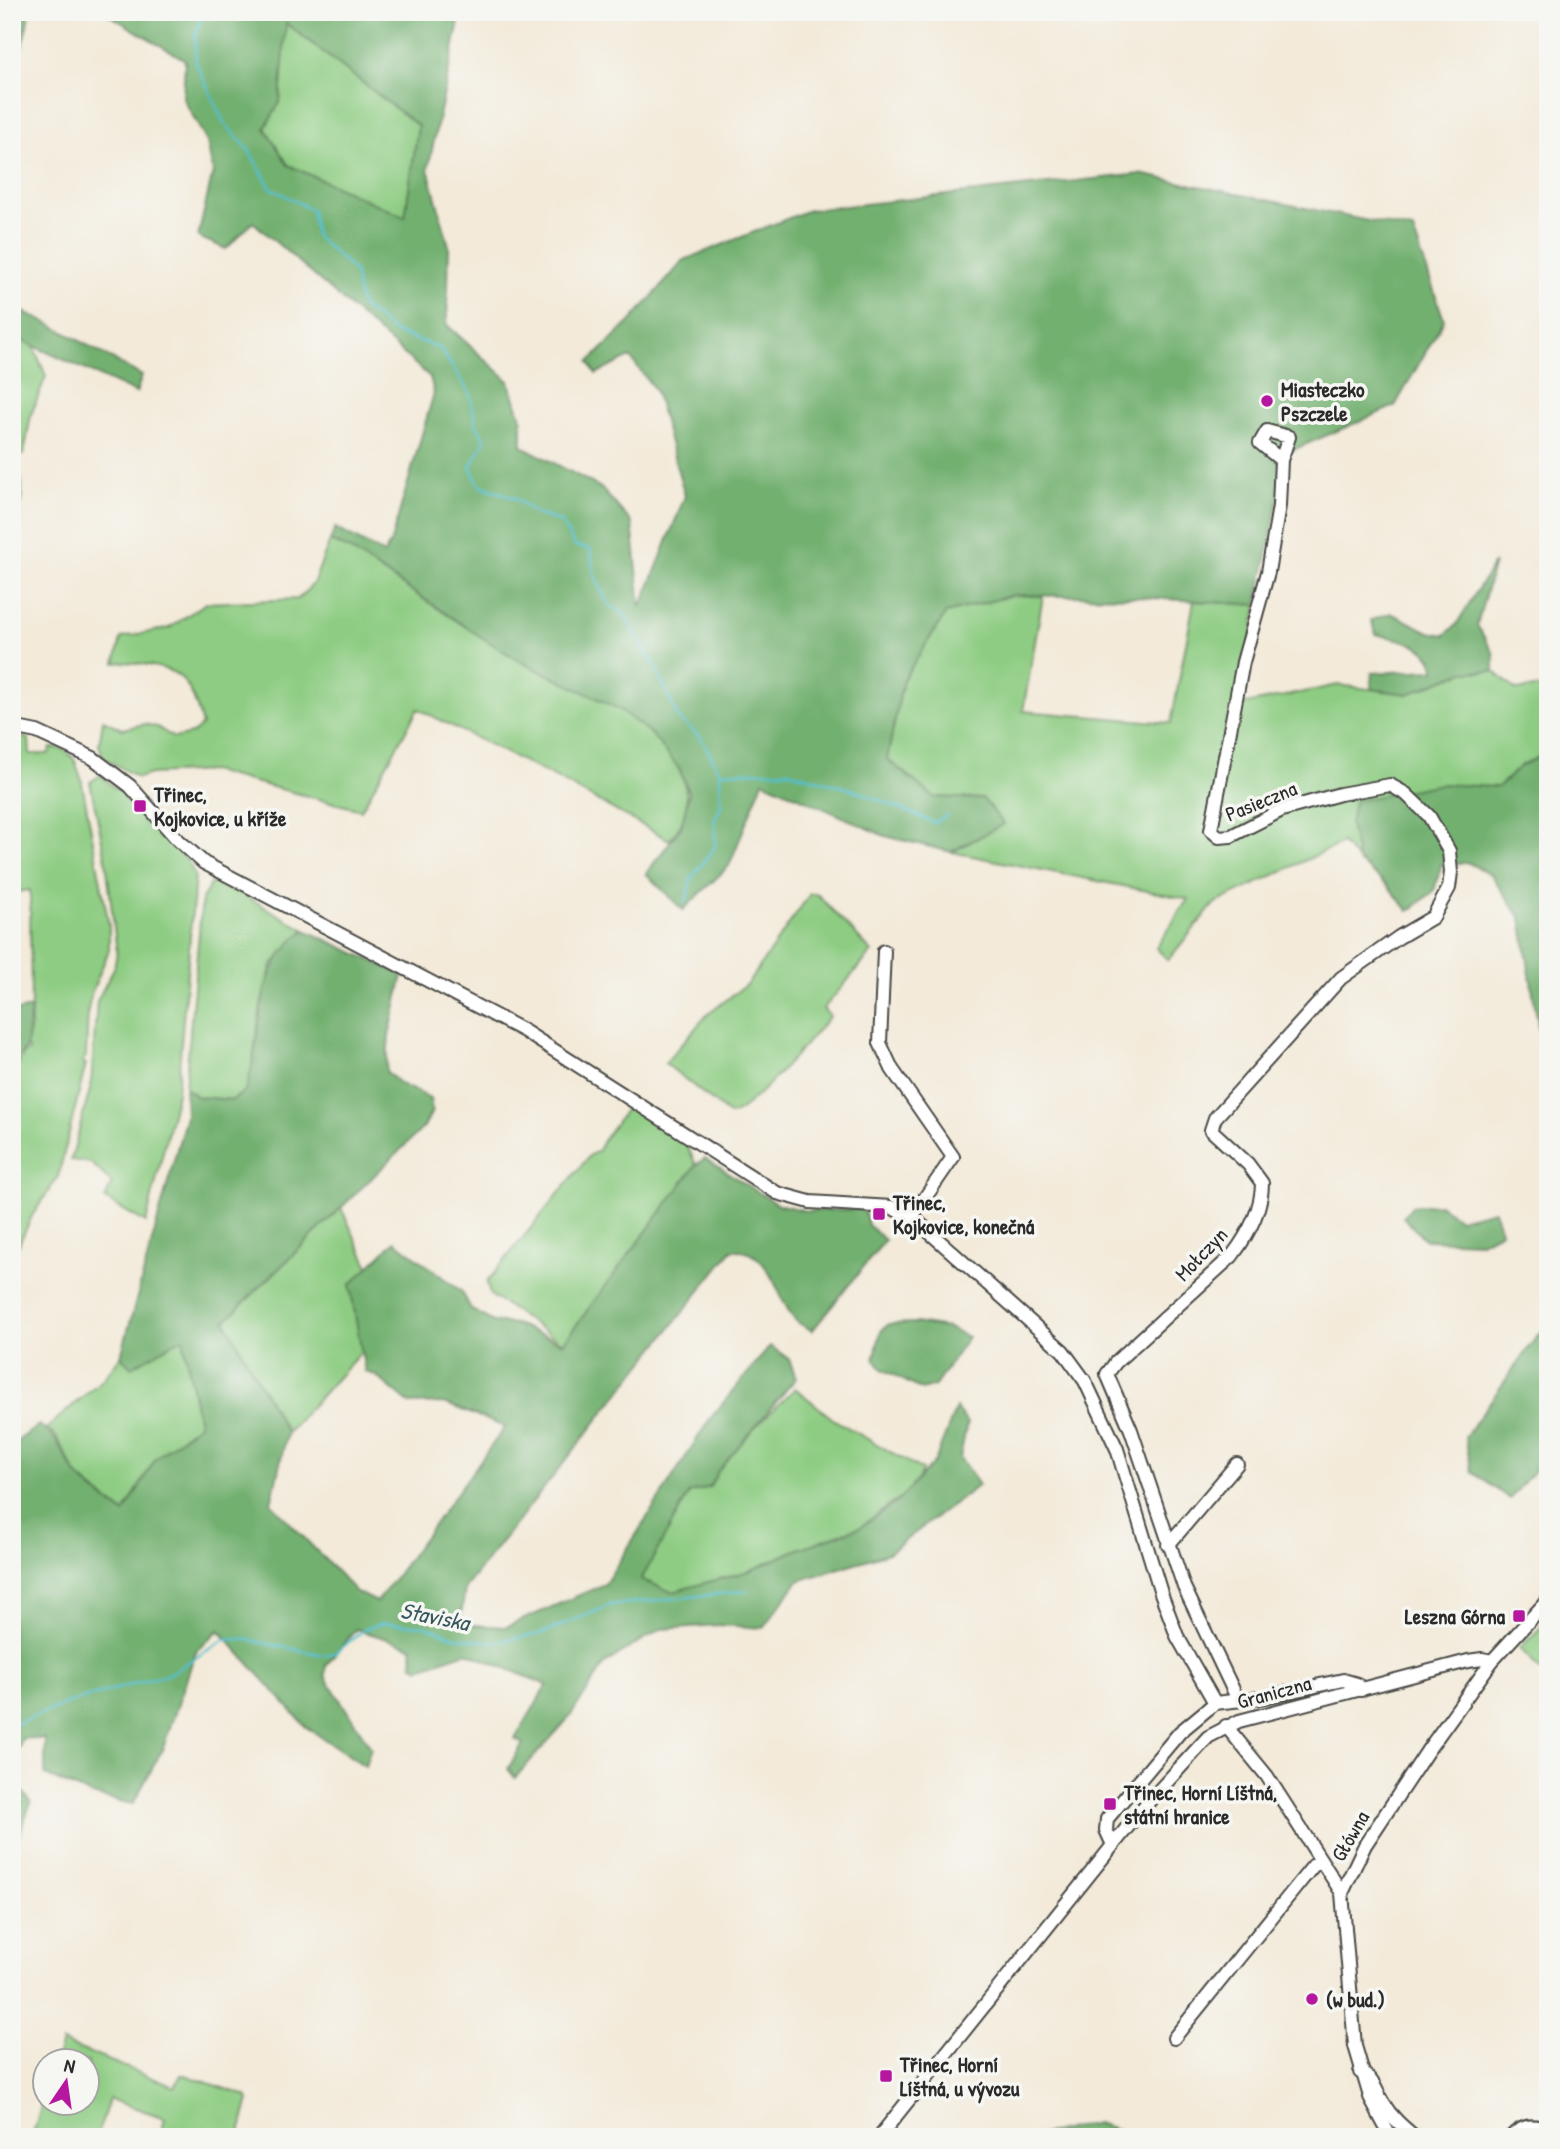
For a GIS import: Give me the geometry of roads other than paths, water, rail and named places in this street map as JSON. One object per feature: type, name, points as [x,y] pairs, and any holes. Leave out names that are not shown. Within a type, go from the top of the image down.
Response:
[{"type":"street","name":"Pasieczna","points":[[1281,460],[1279,506],[1268,572],[1243,662],[1211,830],[1219,837],[1231,836],[1282,810],[1340,794],[1390,785],[1406,794],[1429,816],[1449,852],[1451,862],[1449,888],[1433,917],[1399,937],[1341,978]]},
{"type":"street","points":[[12,727],[37,732],[93,758],[130,786],[177,839],[204,863],[524,1031],[777,1193],[810,1202],[891,1207],[911,1218],[1030,1320],[1063,1351],[1086,1381],[1117,1449],[1177,1636],[1215,1703]]},
{"type":"street","points":[[884,951],[880,1044],[892,1069],[953,1157],[911,1218]]},
{"type":"street","name":"Mołczyn","points":[[1238,1700],[1202,1630],[1168,1545],[1130,1430],[1107,1374],[1243,1241],[1260,1203],[1262,1183],[1248,1164],[1218,1139],[1211,1130],[1212,1124],[1341,978]]},
{"type":"street","points":[[1168,1545],[1237,1464]]},
{"type":"street","name":"Główna","points":[[1391,2137],[1371,2100],[1360,2072],[1355,2046],[1342,1893],[1364,1845],[1492,1661],[1548,1600]]},
{"type":"street","name":"Graniczna","points":[[1342,1893],[1267,1776],[1226,1726],[1468,1661],[1492,1661]]},
{"type":"street","points":[[1114,1845],[1107,1830],[1107,1819],[1180,1732],[1215,1703],[1343,1679],[1357,1684],[1361,1689]]},
{"type":"street","points":[[881,2136],[1114,1845],[1208,1737],[1226,1726]]},
{"type":"street","points":[[1166,1749],[1184,1763]]},
{"type":"street","points":[[1174,2038],[1312,1866],[1320,1861]]},
{"type":"street","points":[[1360,2072],[1372,2078],[1383,2103],[1396,2121],[1416,2137]]},
{"type":"street","points":[[1511,2137],[1525,2126],[1534,2125],[1548,2131]]},
{"type":"waterway","points":[[193,12],[201,19],[195,37],[196,63],[224,123],[248,149],[271,188],[312,210],[315,235],[354,271],[361,305],[394,332],[440,348],[470,394],[476,423],[485,441],[470,467],[479,485],[515,498],[536,514],[561,522],[575,546],[590,549],[594,574],[608,604],[623,613],[655,666],[678,718],[701,738],[720,772],[788,771],[857,791],[935,823],[947,815]]},
{"type":"waterway","points":[[686,902],[691,879],[715,847],[715,819],[721,806],[720,772]]},
{"type":"waterway","name":"Staviska","points":[[12,1725],[68,1703],[171,1673],[224,1640],[243,1639],[324,1655],[335,1653],[365,1629],[383,1623],[425,1626],[458,1638],[496,1642],[540,1634],[611,1605],[747,1591]]},
{"type":"place","name":"Miasteczko Pszczele","points":[[1267,401]]},
{"type":"place","name":"Třinec, Kojkovice, u kříže","points":[[140,806]]},
{"type":"place","name":"Třinec, Kojkovice, konečná","points":[[879,1214]]},
{"type":"place","name":"Leszna Górna","points":[[1519,1616]]},
{"type":"place","name":"Třinec, Horní Líštná, státní hranice","points":[[1110,1804]]},
{"type":"place","name":"(w bud.)","points":[[1312,1999]]},
{"type":"place","name":"Třinec, Horní Líštná, u vývozu","points":[[886,2076]]}]
